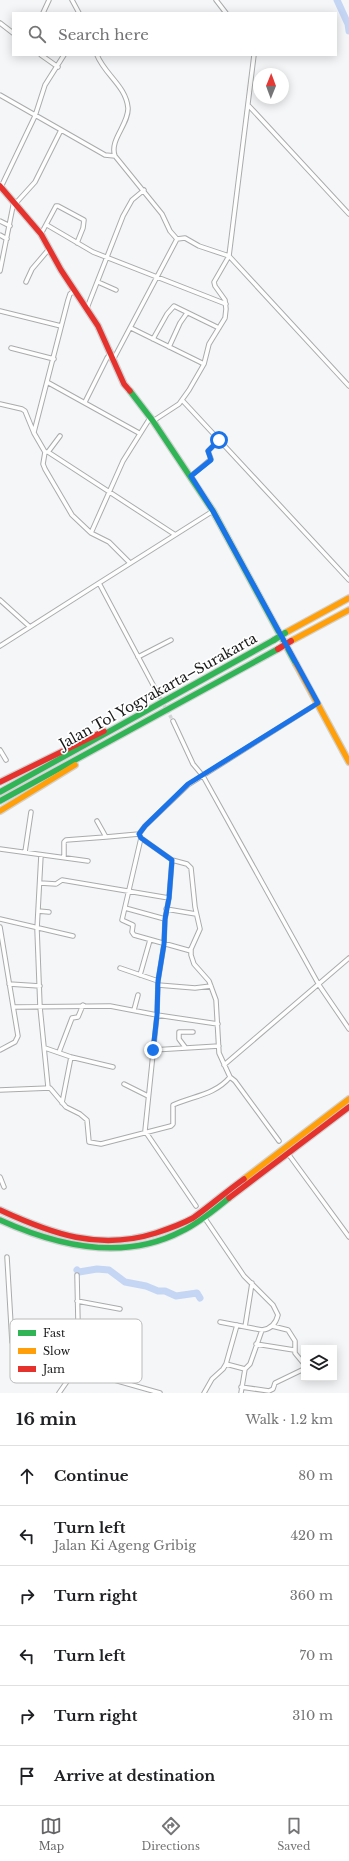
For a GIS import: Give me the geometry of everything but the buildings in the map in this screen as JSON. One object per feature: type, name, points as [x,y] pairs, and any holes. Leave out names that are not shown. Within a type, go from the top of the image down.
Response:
[{"type":"main road","points":[[1,187],[41,234],[74,291],[98,326],[124,384],[152,420],[191,476],[213,511],[348,759]]},
{"type":"main road","name":"Jalan Tol Yogyakarta–Surakarta","points":[[0,792],[189,689],[285,633],[349,598]]},
{"type":"main road","name":"Jalan Tol Yogyakarta–Surakarta","points":[[0,801],[349,610]]},
{"type":"main road","points":[[0,782],[189,689]]},
{"type":"main road","points":[[0,811],[139,726]]},
{"type":"main road","points":[[0,1210],[57,1234],[100,1243],[134,1241],[164,1232],[192,1218],[349,1099]]},
{"type":"main road","points":[[0,1220],[46,1239],[92,1248],[115,1249],[167,1238],[199,1222],[349,1107]]},
{"type":"street","points":[[43,12],[49,0]]},
{"type":"street","points":[[72,0],[78,12]]},
{"type":"street","points":[[216,0],[225,12]]},
{"type":"street","points":[[0,23],[12,32]]},
{"type":"street","points":[[42,56],[58,67]]},
{"type":"street","points":[[1,187],[35,116],[45,85],[58,67],[64,56]]},
{"type":"street","points":[[98,56],[104,68],[123,91],[127,104],[127,118],[116,142],[114,153],[115,156],[162,214],[170,231],[177,239]]},
{"type":"street","points":[[91,533],[110,493],[122,461],[140,433],[152,420],[182,400],[204,364],[209,344],[225,318],[226,304],[214,282],[229,256],[249,106],[254,56]]},
{"type":"street","points":[[0,95],[105,155],[115,156]]},
{"type":"street","points":[[249,106],[349,214]]},
{"type":"street","points":[[0,271],[1,258],[7,239],[15,202],[35,182],[61,130]]},
{"type":"street","points":[[87,308],[123,216],[132,200],[144,190]]},
{"type":"street","points":[[41,234],[56,206],[82,218],[84,224],[77,243]]},
{"type":"street","points":[[0,221],[10,226]]},
{"type":"street","points":[[47,225],[93,252],[226,304]]},
{"type":"street","points":[[0,235],[7,239]]},
{"type":"street","points":[[177,239],[185,238],[199,246],[229,256],[349,386]]},
{"type":"street","points":[[85,402],[107,358],[112,357],[131,328],[177,239]]},
{"type":"street","points":[[26,282],[32,269],[49,249]]},
{"type":"street","points":[[98,282],[116,290]]},
{"type":"street","points":[[34,433],[68,300],[70,294],[74,291]]},
{"type":"street","points":[[153,339],[172,307],[177,307],[219,328]]},
{"type":"street","points":[[0,311],[61,326]]},
{"type":"street","points":[[169,348],[180,323],[187,313]]},
{"type":"street","points":[[131,328],[204,364]]},
{"type":"street","points":[[11,348],[54,358]]},
{"type":"street","points":[[47,382],[140,433]]},
{"type":"street","points":[[182,400],[349,580]]},
{"type":"street","points":[[0,404],[25,411],[34,433],[46,452],[174,534]]},
{"type":"street","points":[[60,436],[46,452],[43,464],[45,469],[72,515],[91,533],[109,542],[130,563]]},
{"type":"street","points":[[191,476],[211,460],[208,451],[219,440]]},
{"type":"street","points":[[0,646],[174,534],[213,511]]},
{"type":"street","points":[[99,583],[159,696]]},
{"type":"street","points":[[0,600],[30,627]]},
{"type":"street","points":[[138,657],[172,640]]},
{"type":"street","points":[[191,951],[133,934],[133,925],[122,921],[140,836],[145,826],[182,789],[318,703]]},
{"type":"street","points":[[173,721],[193,764],[203,776],[319,985],[349,1029]]},
{"type":"street","points":[[0,750],[6,760]]},
{"type":"street","points":[[25,852],[31,812]]},
{"type":"street","points":[[97,821],[106,836]]},
{"type":"street","points":[[64,857],[64,842],[66,840],[106,836],[140,836],[172,860],[187,864],[191,868],[196,914],[200,931],[191,951],[194,964],[205,976],[211,986],[217,1003],[219,1052],[230,1077],[235,1081],[279,1141]]},
{"type":"street","points":[[0,848],[88,861]]},
{"type":"street","points":[[40,855],[37,929],[40,1007],[48,1087],[62,1103],[87,1120],[89,1129],[88,1139],[93,1144],[101,1144],[172,1125],[173,1105],[213,1091],[219,1088],[230,1077]]},
{"type":"street","points":[[172,860],[169,898],[165,919],[164,944],[158,983],[157,1015],[145,1131],[196,1206]]},
{"type":"street","points":[[40,883],[56,884],[62,880],[129,890],[169,898]]},
{"type":"street","points":[[124,908],[165,919]]},
{"type":"street","points":[[166,909],[196,914]]},
{"type":"street","points":[[38,911],[49,912]]},
{"type":"street","points":[[0,919],[37,929],[73,936]]},
{"type":"street","points":[[0,927],[14,1007],[17,1039],[12,1044],[0,1050]]},
{"type":"street","points":[[140,975],[150,940]]},
{"type":"street","points":[[224,1065],[349,958]]},
{"type":"street","points":[[120,968],[158,983],[195,988],[211,986]]},
{"type":"street","points":[[9,984],[40,986]]},
{"type":"street","points":[[134,1010],[138,995]]},
{"type":"street","points":[[14,1007],[83,1005],[110,1006],[218,1024]]},
{"type":"street","points":[[59,1052],[72,1018],[78,1017],[83,1005]]},
{"type":"street","points":[[185,1047],[179,1039],[179,1032],[193,1032]]},
{"type":"street","points":[[153,1050],[219,1046]]},
{"type":"street","points":[[45,1048],[71,1057],[113,1067]]},
{"type":"street","points":[[62,1103],[71,1057]]},
{"type":"street","points":[[124,1084],[148,1096]]},
{"type":"street","points":[[0,1090],[48,1087]]},
{"type":"street","points":[[289,1155],[349,1237]]},
{"type":"street","points":[[0,1177],[4,1187]]},
{"type":"street","points":[[206,1220],[244,1276],[276,1309],[278,1314],[272,1326],[262,1330],[220,1322]]},
{"type":"street","points":[[7,1257],[10,1319]]},
{"type":"street","points":[[77,1275],[77,1319]]},
{"type":"street","points":[[245,1326],[252,1283]]},
{"type":"street","points":[[77,1301],[120,1309]]},
{"type":"street","points":[[204,1393],[212,1379],[226,1364],[238,1325]]},
{"type":"street","points":[[272,1326],[288,1330],[295,1340],[294,1350],[301,1360]]},
{"type":"street","points":[[241,1393],[245,1369],[250,1364],[262,1330]]},
{"type":"street","points":[[256,1344],[294,1350]]},
{"type":"street","points":[[226,1364],[245,1369]]},
{"type":"street","points":[[241,1387],[269,1391],[273,1389],[275,1383],[301,1370]]},
{"type":"street","points":[[59,1393],[67,1383]]},
{"type":"street","points":[[124,1383],[160,1393]]},
{"type":"waterway","points":[[337,0],[348,24],[349,31]]},
{"type":"waterway","points":[[77,1270],[79,1272],[97,1269],[109,1270],[125,1282],[146,1286],[158,1291],[165,1291],[176,1296],[197,1293],[200,1298]]},
{"type":"tunnel","points":[[159,696],[173,721]]},
{"type":"traffic: fast","points":[[130,391],[153,421],[213,511],[296,664]]},
{"type":"traffic: fast","points":[[274,640],[285,633]]},
{"type":"traffic: fast","points":[[0,792],[274,640]]},
{"type":"traffic: fast","points":[[0,801],[278,649]]},
{"type":"traffic: fast","points":[[0,1220],[44,1237],[67,1243],[90,1247],[114,1248],[137,1246],[160,1240],[188,1228],[229,1198]]},
{"type":"traffic: slow","points":[[285,633],[349,598]]},
{"type":"traffic: slow","points":[[291,641],[349,610]]},
{"type":"traffic: slow","points":[[296,664],[349,762]]},
{"type":"traffic: slow","points":[[0,811],[75,765]]},
{"type":"traffic: slow","points":[[244,1179],[349,1099]]},
{"type":"traffic: jam","points":[[0,186],[41,234],[61,270],[98,326],[124,384],[130,391]]},
{"type":"traffic: jam","points":[[278,649],[291,641]]},
{"type":"traffic: jam","points":[[0,782],[104,731]]},
{"type":"traffic: jam","points":[[229,1198],[349,1107]]},
{"type":"traffic: jam","points":[[0,1210],[19,1219],[57,1233],[76,1237],[95,1240],[135,1238],[156,1233],[193,1218],[244,1179]]},
{"type":"route","points":[[153,1050],[157,1015],[158,981],[164,944],[165,919],[169,898],[172,860],[141,838],[139,834],[145,826],[188,784],[318,703],[260,595],[213,511],[191,476],[211,460],[212,457],[208,451],[219,440]]}]
